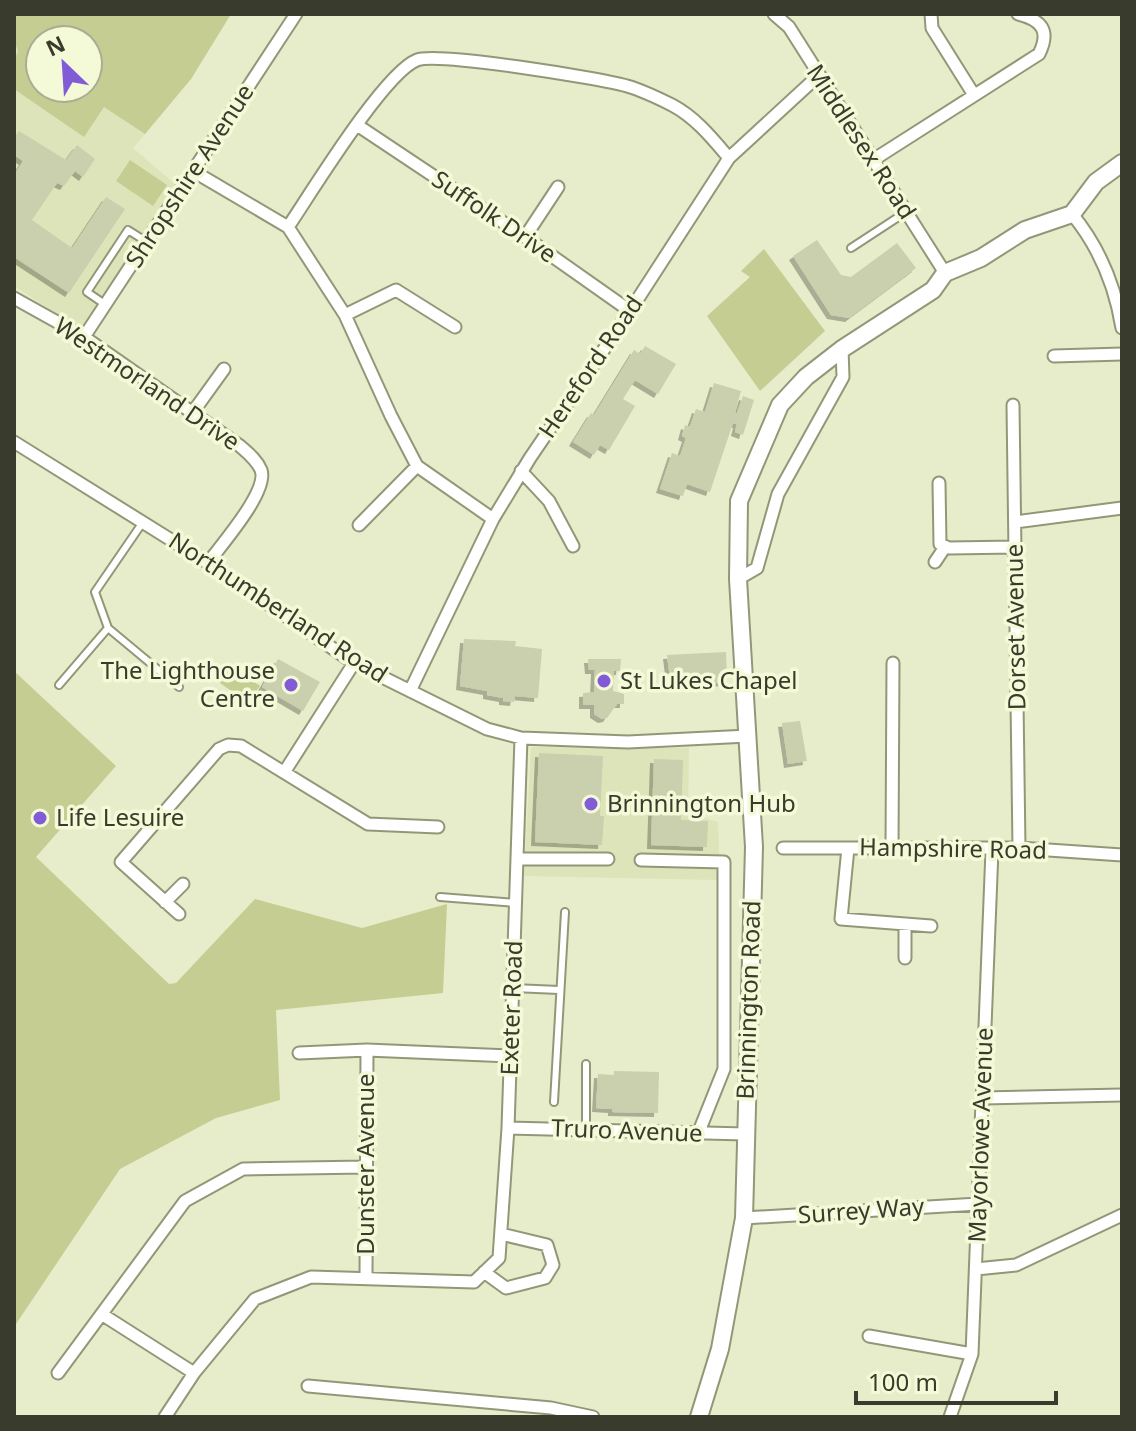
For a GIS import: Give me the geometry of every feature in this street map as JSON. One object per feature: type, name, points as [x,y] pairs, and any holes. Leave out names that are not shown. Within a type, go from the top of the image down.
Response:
[{"type":"street","name":"Shropshire Avenue","points":[[84,337],[296,14]]},
{"type":"street","name":"Middlesex Road","points":[[774,14],[789,27],[945,273]]},
{"type":"street","points":[[931,14],[932,28],[974,95]]},
{"type":"street","points":[[873,160],[1039,54],[1045,42],[1044,30],[1035,19],[1018,14]]},
{"type":"street","points":[[288,227],[357,125],[400,70],[418,59],[436,57],[628,86],[674,106],[705,129],[729,158]]},
{"type":"street","name":"Hereford Road","points":[[410,691],[493,519],[521,471],[729,158],[818,76]]},
{"type":"street","name":"Suffolk Drive","points":[[357,125],[630,311]]},
{"type":"street","points":[[945,273],[981,258],[1025,230],[1072,214],[1096,182],[1122,163]]},
{"type":"street","points":[[193,171],[288,227],[345,315],[417,466],[493,519]]},
{"type":"street","points":[[525,237],[558,187]]},
{"type":"street","points":[[1072,214],[1100,255],[1117,299],[1122,328]]},
{"type":"street","name":"Brinnington Road","points":[[699,1417],[720,1349],[744,1218],[754,847],[738,579],[739,501],[757,452],[780,405],[806,377],[842,349],[933,290],[945,273]]},
{"type":"street","points":[[345,315],[396,290],[455,327]]},
{"type":"street","name":"Westmorland Drive","points":[[14,298],[84,337],[253,457],[262,472],[262,483],[208,563]]},
{"type":"street","points":[[738,579],[757,568],[778,494],[843,377],[842,349]]},
{"type":"street","points":[[1054,356],[1122,354]]},
{"type":"street","points":[[193,412],[224,369]]},
{"type":"street","name":"Dorset Avenue","points":[[1013,405],[1019,848]]},
{"type":"street","name":"Northumberland Road","points":[[14,442],[208,563],[354,663],[487,729],[521,738],[628,742],[748,736]]},
{"type":"street","points":[[359,525],[417,466]]},
{"type":"street","points":[[521,471],[549,501],[573,546]]},
{"type":"street","points":[[939,483],[940,544],[945,547],[1015,547]]},
{"type":"street","points":[[1015,522],[1122,508]]},
{"type":"street","points":[[935,562],[945,547]]},
{"type":"street","points":[[285,771],[354,663]]},
{"type":"street","points":[[892,849],[893,663]]},
{"type":"street","name":"Exeter Road","points":[[484,1272],[499,1258],[501,1234],[519,859],[521,738]]},
{"type":"street","points":[[179,914],[121,862],[219,749],[228,745],[241,746],[368,824],[438,827]]},
{"type":"street","name":"Hampshire Road","points":[[783,848],[1019,848],[1122,855]]},
{"type":"street","points":[[848,848],[841,919],[931,926]]},
{"type":"street","name":"Mayorlowe Avenue","points":[[950,1417],[972,1354],[992,850]]},
{"type":"street","points":[[519,859],[608,859]]},
{"type":"street","points":[[641,860],[724,862],[724,1069],[698,1134]]},
{"type":"street","points":[[165,902],[183,884]]},
{"type":"street","points":[[905,924],[905,958]]},
{"type":"street","points":[[299,1053],[367,1050],[510,1056]]},
{"type":"street","name":"Dunster Avenue","points":[[366,1278],[367,1050]]},
{"type":"street","points":[[982,1098],[1122,1095]]},
{"type":"street","name":"Truro Avenue","points":[[508,1128],[745,1134]]},
{"type":"street","points":[[58,1373],[185,1201],[243,1169],[365,1167]]},
{"type":"street","name":"Surrey Way","points":[[744,1218],[978,1204]]},
{"type":"street","points":[[976,1269],[1016,1265],[1122,1215]]},
{"type":"street","points":[[165,1417],[194,1373],[255,1299],[311,1277],[474,1282],[484,1272],[506,1288],[545,1278],[553,1265],[547,1245],[501,1234]]},
{"type":"street","points":[[103,1315],[194,1373]]},
{"type":"street","points":[[869,1336],[972,1354]]},
{"type":"street","points":[[308,1386],[593,1417]]},
{"type":"lane","points":[[851,248],[906,212]]},
{"type":"lane","points":[[106,305],[87,292],[95,279],[128,230],[147,242]]},
{"type":"lane","points":[[143,522],[95,592],[108,628],[179,687]]},
{"type":"lane","points":[[59,685],[108,628]]},
{"type":"lane","points":[[440,897],[516,903]]},
{"type":"lane","points":[[554,1102],[565,912]]},
{"type":"lane","points":[[513,988],[559,990]]},
{"type":"lane","points":[[586,1064],[586,1129]]},
{"type":"shaded area","points":[[14,14],[231,14],[191,79],[133,148],[176,185],[90,318],[82,325],[74,325],[14,286]]},
{"type":"shaded area","points":[[14,14],[231,14],[191,79],[145,134],[104,107],[84,137],[36,104],[104,104],[104,24],[24,24],[24,96],[14,89],[14,61],[18,51],[14,40]]},
{"type":"shaded area","points":[[130,160],[167,185],[153,206],[116,181]]},
{"type":"shaded area","points":[[764,249],[825,331],[760,391],[707,316],[750,277],[741,271]]},
{"type":"shaded area","points":[[228,663],[260,686],[248,703],[216,680]]},
{"type":"shaded area","points":[[14,671],[116,766],[36,857],[169,984],[176,983],[255,899],[362,928],[447,904],[443,993],[276,1010],[280,1100],[216,1118],[120,1169],[14,1327]]},
{"type":"shaded area","points":[[531,747],[689,748],[688,813],[718,822],[720,880],[524,876]]},
{"type":"building","points":[[19,131],[66,160],[77,145],[95,159],[83,177],[75,171],[64,186],[57,183],[32,220],[72,248],[106,197],[125,209],[69,293],[14,257],[14,175],[23,161],[14,155],[14,138]]},
{"type":"building","points":[[817,240],[841,275],[851,277],[897,243],[916,268],[849,318],[831,315],[793,256]]},
{"type":"building","points":[[645,346],[676,364],[658,394],[635,380],[623,399],[635,406],[609,450],[600,445],[594,455],[573,442],[591,413],[594,415],[634,350],[640,354]]},
{"type":"building","points":[[714,383],[741,391],[735,413],[743,396],[754,400],[743,435],[735,432],[737,424],[733,423],[710,492],[687,484],[683,496],[660,489],[672,453],[680,456],[686,438],[682,436],[685,425],[690,427],[696,409],[705,412]]},
{"type":"building","points":[[464,639],[516,641],[515,646],[542,649],[538,698],[515,696],[514,702],[503,701],[503,698],[487,695],[487,691],[460,686]]},
{"type":"building","points":[[726,652],[727,682],[671,686],[667,655]]},
{"type":"building","name":"The Lighthouse Centre","points":[[278,659],[320,682],[303,711],[262,687]]},
{"type":"building","name":"St Lukes Chapel","points":[[588,659],[621,659],[620,671],[614,671],[613,691],[624,694],[624,704],[617,704],[607,718],[602,719],[594,714],[594,705],[583,705],[583,693],[594,692],[595,670],[589,670]]},
{"type":"building","points":[[800,721],[807,761],[788,764],[782,723]]},
{"type":"building","points":[[539,753],[603,756],[602,845],[535,842]]},
{"type":"building","points":[[654,759],[683,760],[681,820],[708,821],[707,847],[651,845]]},
{"type":"building","points":[[614,1071],[659,1072],[658,1113],[612,1112],[612,1109],[596,1108],[598,1074],[614,1075]]},
{"type":"place","name":"St Lukes Chapel","points":[[604,681]]},
{"type":"place","name":"The Lighthouse Centre","points":[[291,685]]},
{"type":"place","name":"Brinnington Hub","points":[[591,804]]},
{"type":"place","name":"Life Lesuire","points":[[40,818]]}]
